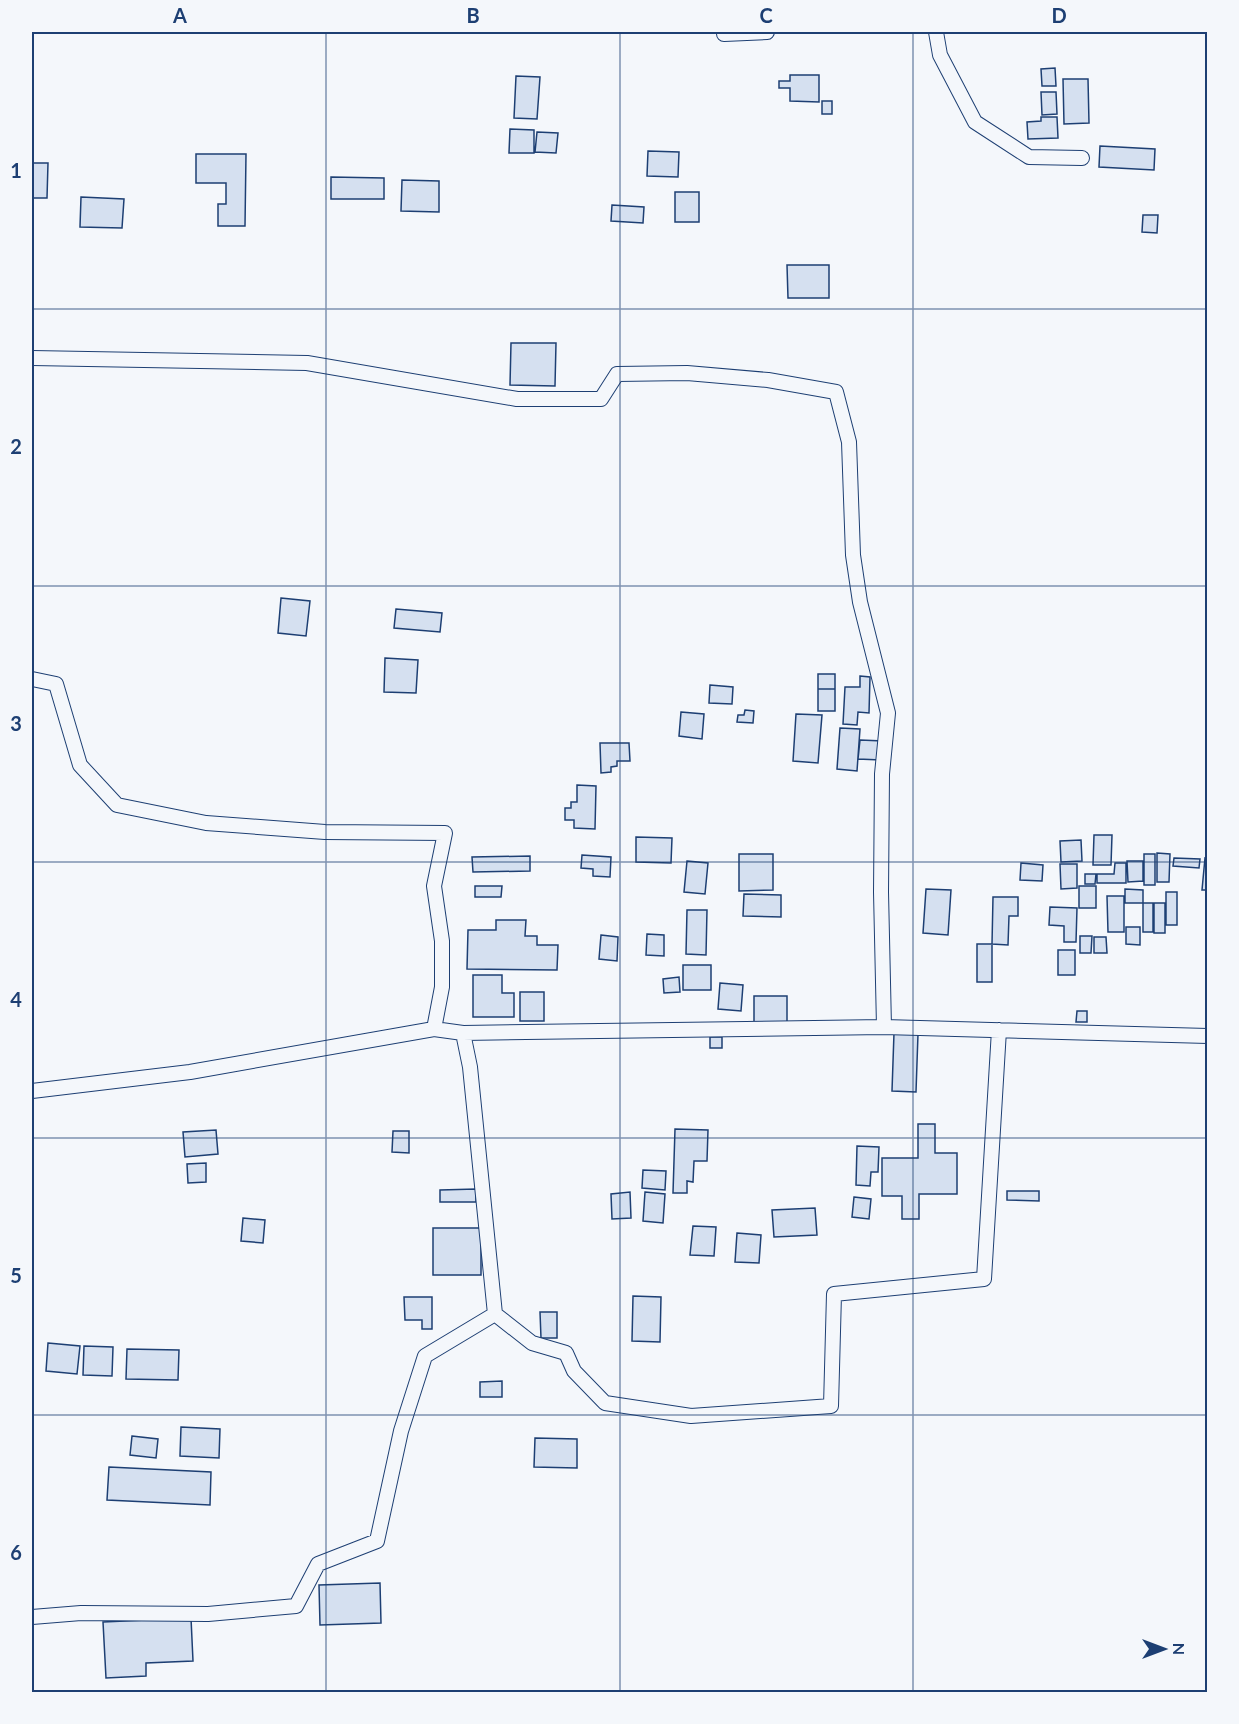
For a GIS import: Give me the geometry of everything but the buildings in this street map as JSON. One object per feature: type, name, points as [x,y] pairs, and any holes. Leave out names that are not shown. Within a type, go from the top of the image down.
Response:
[{"type":"street","points":[[724,32],[724,34],[767,32]]},
{"type":"street","points":[[936,32],[940,55],[975,122],[1029,157],[1082,158]]},
{"type":"street","points":[[32,358],[308,363],[517,399],[601,399],[617,374],[687,373],[768,380],[836,392],[849,442],[853,555],[860,602],[888,713],[882,774],[881,892],[884,1027]]},
{"type":"street","points":[[32,679],[56,684],[80,765],[117,805],[206,823],[325,832],[445,833],[435,886],[442,941],[442,987],[434,1029]]},
{"type":"street","points":[[32,1091],[190,1072],[434,1029],[463,1033],[884,1027],[1208,1036]]},
{"type":"street","points":[[463,1033],[470,1067],[495,1314],[532,1343],[566,1353],[574,1371],[606,1402],[691,1416],[831,1406],[834,1294],[984,1279],[999,1030]]},
{"type":"street","points":[[32,1617],[81,1613],[208,1614],[296,1606],[318,1564],[378,1541],[401,1431],[425,1356],[495,1314]]}]
